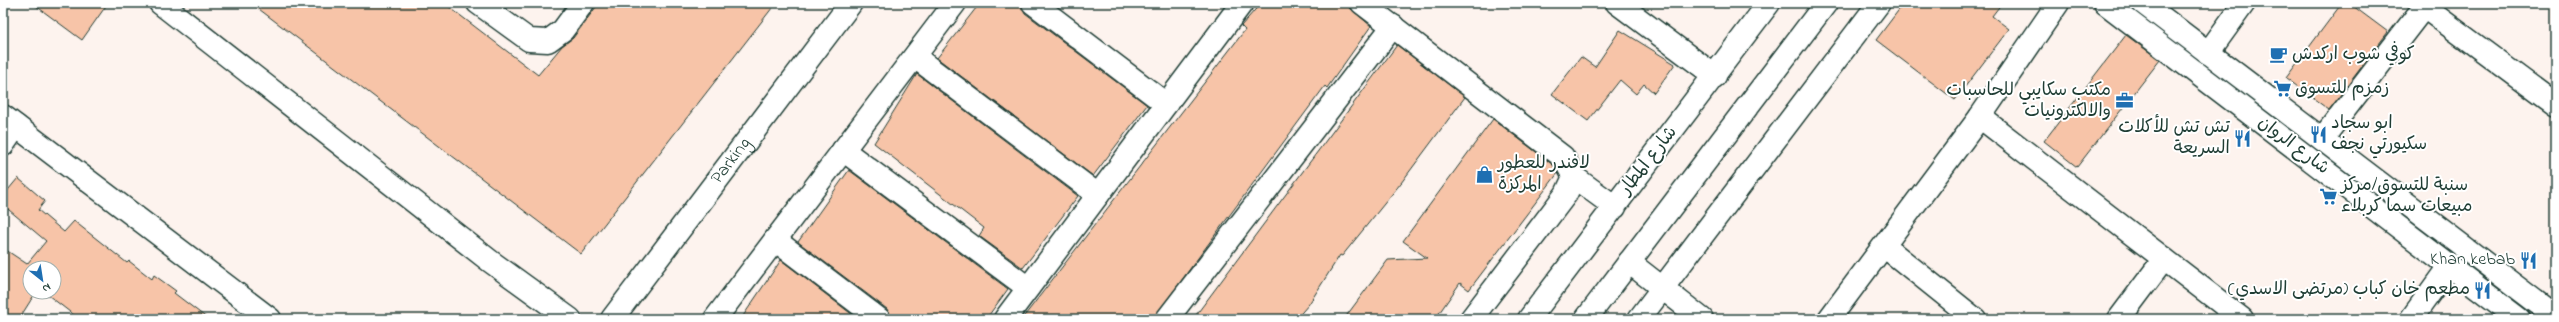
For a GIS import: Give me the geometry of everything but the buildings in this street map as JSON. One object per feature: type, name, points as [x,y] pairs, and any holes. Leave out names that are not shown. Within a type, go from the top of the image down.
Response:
[{"type":"street","points":[[478,3],[529,40],[548,40],[563,30],[583,3]]},
{"type":"street","name":"Parking","points":[[612,319],[851,3]]},
{"type":"street","points":[[715,319],[955,3]]},
{"type":"street","points":[[1033,3],[1166,104]]},
{"type":"street","points":[[1005,319],[1242,3]]},
{"type":"street","points":[[1362,3],[1564,157],[1574,177],[1615,207]]},
{"type":"street","points":[[1617,3],[1715,76]]},
{"type":"street","name":"شارع المطار","points":[[1529,319],[1769,3]]},
{"type":"street","points":[[1586,319],[1826,3]]},
{"type":"street","points":[[1639,319],[1879,3]]},
{"type":"street","points":[[1829,319],[1980,117],[2058,3]]},
{"type":"street","name":"شارع الروان","points":[[2105,3],[2519,319]]},
{"type":"street","name":"شارع الروان","points":[[2143,3],[2556,317]]},
{"type":"street","points":[[2208,52],[2244,3]]},
{"type":"street","points":[[2322,139],[2426,5],[2556,105]]},
{"type":"street","points":[[173,7],[490,261],[570,319]]},
{"type":"street","points":[[1167,319],[1393,26]]},
{"type":"street","points":[[914,57],[1098,195]]},
{"type":"street","points":[[1980,117],[2242,319]]},
{"type":"street","points":[[3,145],[9,121],[270,319]]},
{"type":"street","points":[[843,150],[1028,288]]},
{"type":"street","points":[[1471,319],[1566,194],[1574,177]]},
{"type":"street","points":[[775,240],[879,319]]},
{"type":"street","points":[[1884,246],[1975,319]]},
{"type":"street","points":[[2119,319],[2164,259]]},
{"type":"street","points":[[1629,262],[1702,319]]},
{"type":"street","points":[[2410,319],[2450,265]]},
{"type":"place","name":"كوفي شوب اركدش","points":[[2279,55]]},
{"type":"place","name":"زمزم للتسوق","points":[[2282,89]]},
{"type":"place","name":"مكتب سكايبي للحاسبات والالكترونيات","points":[[2124,101]]},
{"type":"place","name":"ابو سجاد سكيورتي نجف","points":[[2318,134]]},
{"type":"place","name":"تش تش للأكلات السريعة","points":[[2243,138]]},
{"type":"place","name":"لافندر للعطور المركزة","points":[[1485,174]]},
{"type":"place","name":"سنبة للتسوق/مركز مبيعات سما كربلاء","points":[[2328,196]]},
{"type":"place","name":"Khan kebab","points":[[2528,260]]},
{"type":"place","name":"مطعم خان كباب (مرتضى الاسدي)","points":[[2483,290]]}]
